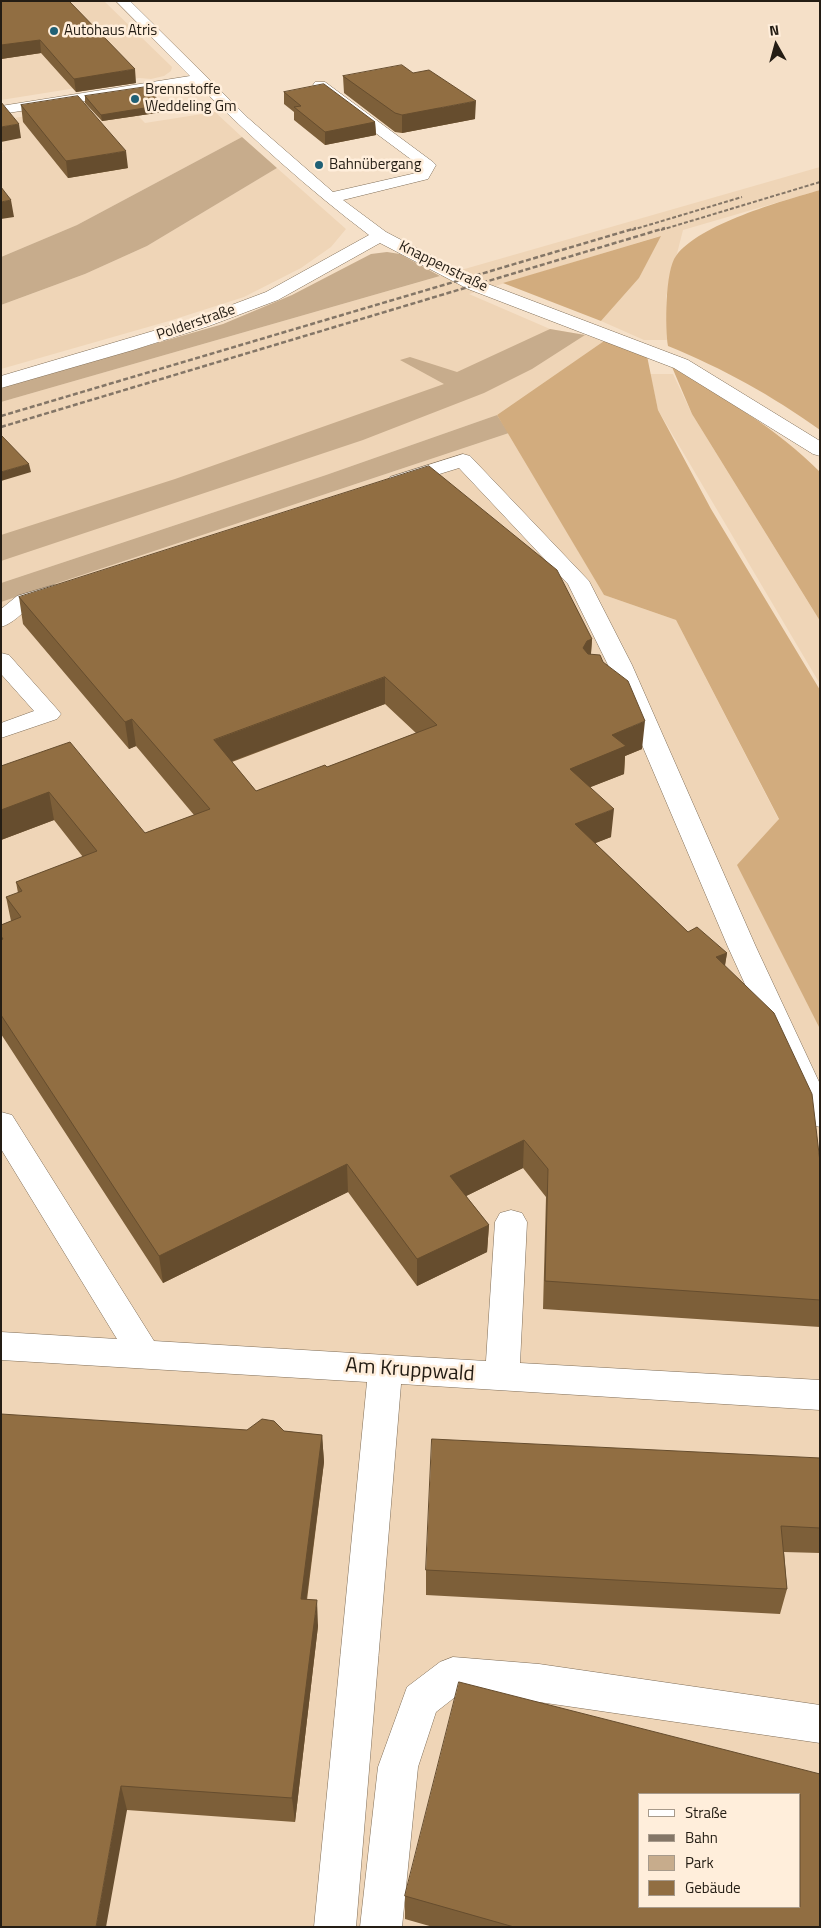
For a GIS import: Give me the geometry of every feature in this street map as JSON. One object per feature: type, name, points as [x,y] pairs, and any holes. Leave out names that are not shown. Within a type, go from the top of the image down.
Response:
[{"type":"street","name":"Knappenstraße","points":[[122,1],[244,121],[330,198],[380,236],[474,285],[681,364],[789,429],[820,450]]},
{"type":"street","points":[[1,110],[201,79]]},
{"type":"street","points":[[320,85],[428,165],[422,176],[330,198]]},
{"type":"street","name":"Polderstraße","points":[[1,382],[203,322],[272,296],[380,236]]},
{"type":"street","points":[[377,488],[463,460],[578,581],[611,668],[820,1116]]},
{"type":"street","points":[[1,620],[26,601],[73,586]]},
{"type":"street","points":[[1,660],[49,714],[1,732]]},
{"type":"street","points":[[1,1123],[145,1356]]},
{"type":"street","points":[[502,1377],[511,1222]]},
{"type":"street","name":"Am Kruppwald","points":[[1,1346],[820,1395]]},
{"type":"street","points":[[335,1927],[385,1369]]},
{"type":"street","points":[[381,1927],[398,1767],[421,1700],[453,1675],[539,1683],[820,1724]]},
{"type":"shaded area","points":[[1,1],[104,1],[172,67],[171,71],[164,76],[151,79],[139,78],[1,100]]},
{"type":"shaded area","points":[[124,101],[145,123],[215,112],[242,137],[77,225],[1,257],[1,153],[3,152],[1,149],[1,120]]},
{"type":"shaded area","points":[[820,167],[820,190],[683,230],[666,297],[667,340],[644,340],[601,321],[639,278],[660,236],[469,294],[550,329],[585,335],[604,341],[497,415],[326,475],[1,583],[1,402]]},
{"type":"shaded area","points":[[277,168],[346,229],[331,247],[301,268],[244,297],[169,321],[1,369],[1,305],[85,274],[147,246]]},
{"type":"shaded area","points":[[820,190],[820,430],[747,384],[668,346],[666,313],[672,263],[687,244],[742,215]]},
{"type":"shaded area","points":[[661,236],[639,278],[601,321],[503,283]]},
{"type":"shaded area","points":[[604,341],[647,356],[658,410],[711,509],[820,690],[820,1029],[737,865],[779,819],[676,620],[604,595],[497,415]]},
{"type":"shaded area","points":[[672,367],[730,402],[768,428],[786,441],[820,472],[820,621],[692,414]]},
{"type":"shaded area","points":[[650,374],[673,374],[692,414],[820,621],[820,684],[658,410]]},
{"type":"shaded area","points":[[509,433],[604,595],[676,620],[779,820],[738,865],[820,1029],[820,1927],[1,1927],[1,602]]},
{"type":"green space","points":[[242,137],[277,168],[147,246],[85,274],[1,305],[1,257],[77,225]]},
{"type":"green space","points":[[387,252],[400,254],[440,276],[1,402],[1,388],[223,324],[292,295],[371,254]]},
{"type":"green space","points":[[550,329],[585,335],[532,369],[484,393],[363,440],[1,561],[1,535],[175,479],[444,384],[400,360],[410,357],[457,372]]},
{"type":"green space","points":[[497,415],[509,433],[1,602],[1,583],[326,475]]},
{"type":"building","points":[[1,1],[69,1],[135,69],[74,79],[40,40],[1,45]]},
{"type":"building","points":[[402,65],[413,73],[429,70],[476,101],[402,115],[395,113],[343,76]]},
{"type":"building","points":[[324,84],[375,122],[325,132],[294,107],[301,106],[284,92]]},
{"type":"building","points":[[146,87],[163,105],[101,115],[85,96]]},
{"type":"building","points":[[78,96],[126,151],[66,161],[21,105]]},
{"type":"building","points":[[1,102],[19,124],[1,127]]},
{"type":"building","points":[[1,187],[11,200],[1,202]]},
{"type":"building","points":[[1,435],[29,464],[1,472]]},
{"type":"building","points":[[429,466],[557,570],[592,639],[587,641],[583,648],[588,654],[600,655],[603,662],[628,681],[645,721],[612,735],[626,746],[570,769],[614,809],[575,824],[688,932],[697,927],[727,953],[716,957],[774,1013],[812,1094],[820,1162],[820,1300],[545,1281],[548,1169],[524,1140],[450,1176],[489,1225],[417,1259],[347,1164],[159,1256],[1,1015],[1,940],[3,939],[1,936],[1,925],[21,917],[6,897],[22,891],[16,882],[97,851],[49,792],[1,810],[1,766],[70,742],[145,833],[210,809],[132,719],[125,722],[19,597]],"holes":[[[385,677],[437,725],[327,767],[325,765],[256,791],[214,740]]]},
{"type":"building","points":[[1,1414],[247,1430],[262,1419],[274,1421],[284,1431],[322,1435],[301,1599],[317,1600],[292,1798],[121,1786],[96,1927],[1,1927]]},
{"type":"building","points":[[432,1439],[820,1458],[820,1528],[781,1526],[787,1589],[426,1570]]},
{"type":"building","points":[[459,1682],[820,1774],[820,1927],[514,1927],[405,1896]]},
{"type":"railway","points":[[661,230],[820,182]]},
{"type":"railway","points":[[632,230],[742,197]]},
{"type":"railway","points":[[1,416],[636,228]]},
{"type":"railway","points":[[1,427],[665,228]]},
{"type":"place","name":"Autohaus Atris","points":[[54,31]]},
{"type":"place","name":"Brennstoffe Weddeling Gm","points":[[135,99]]},
{"type":"place","name":"Bahnübergang","points":[[319,165]]}]
